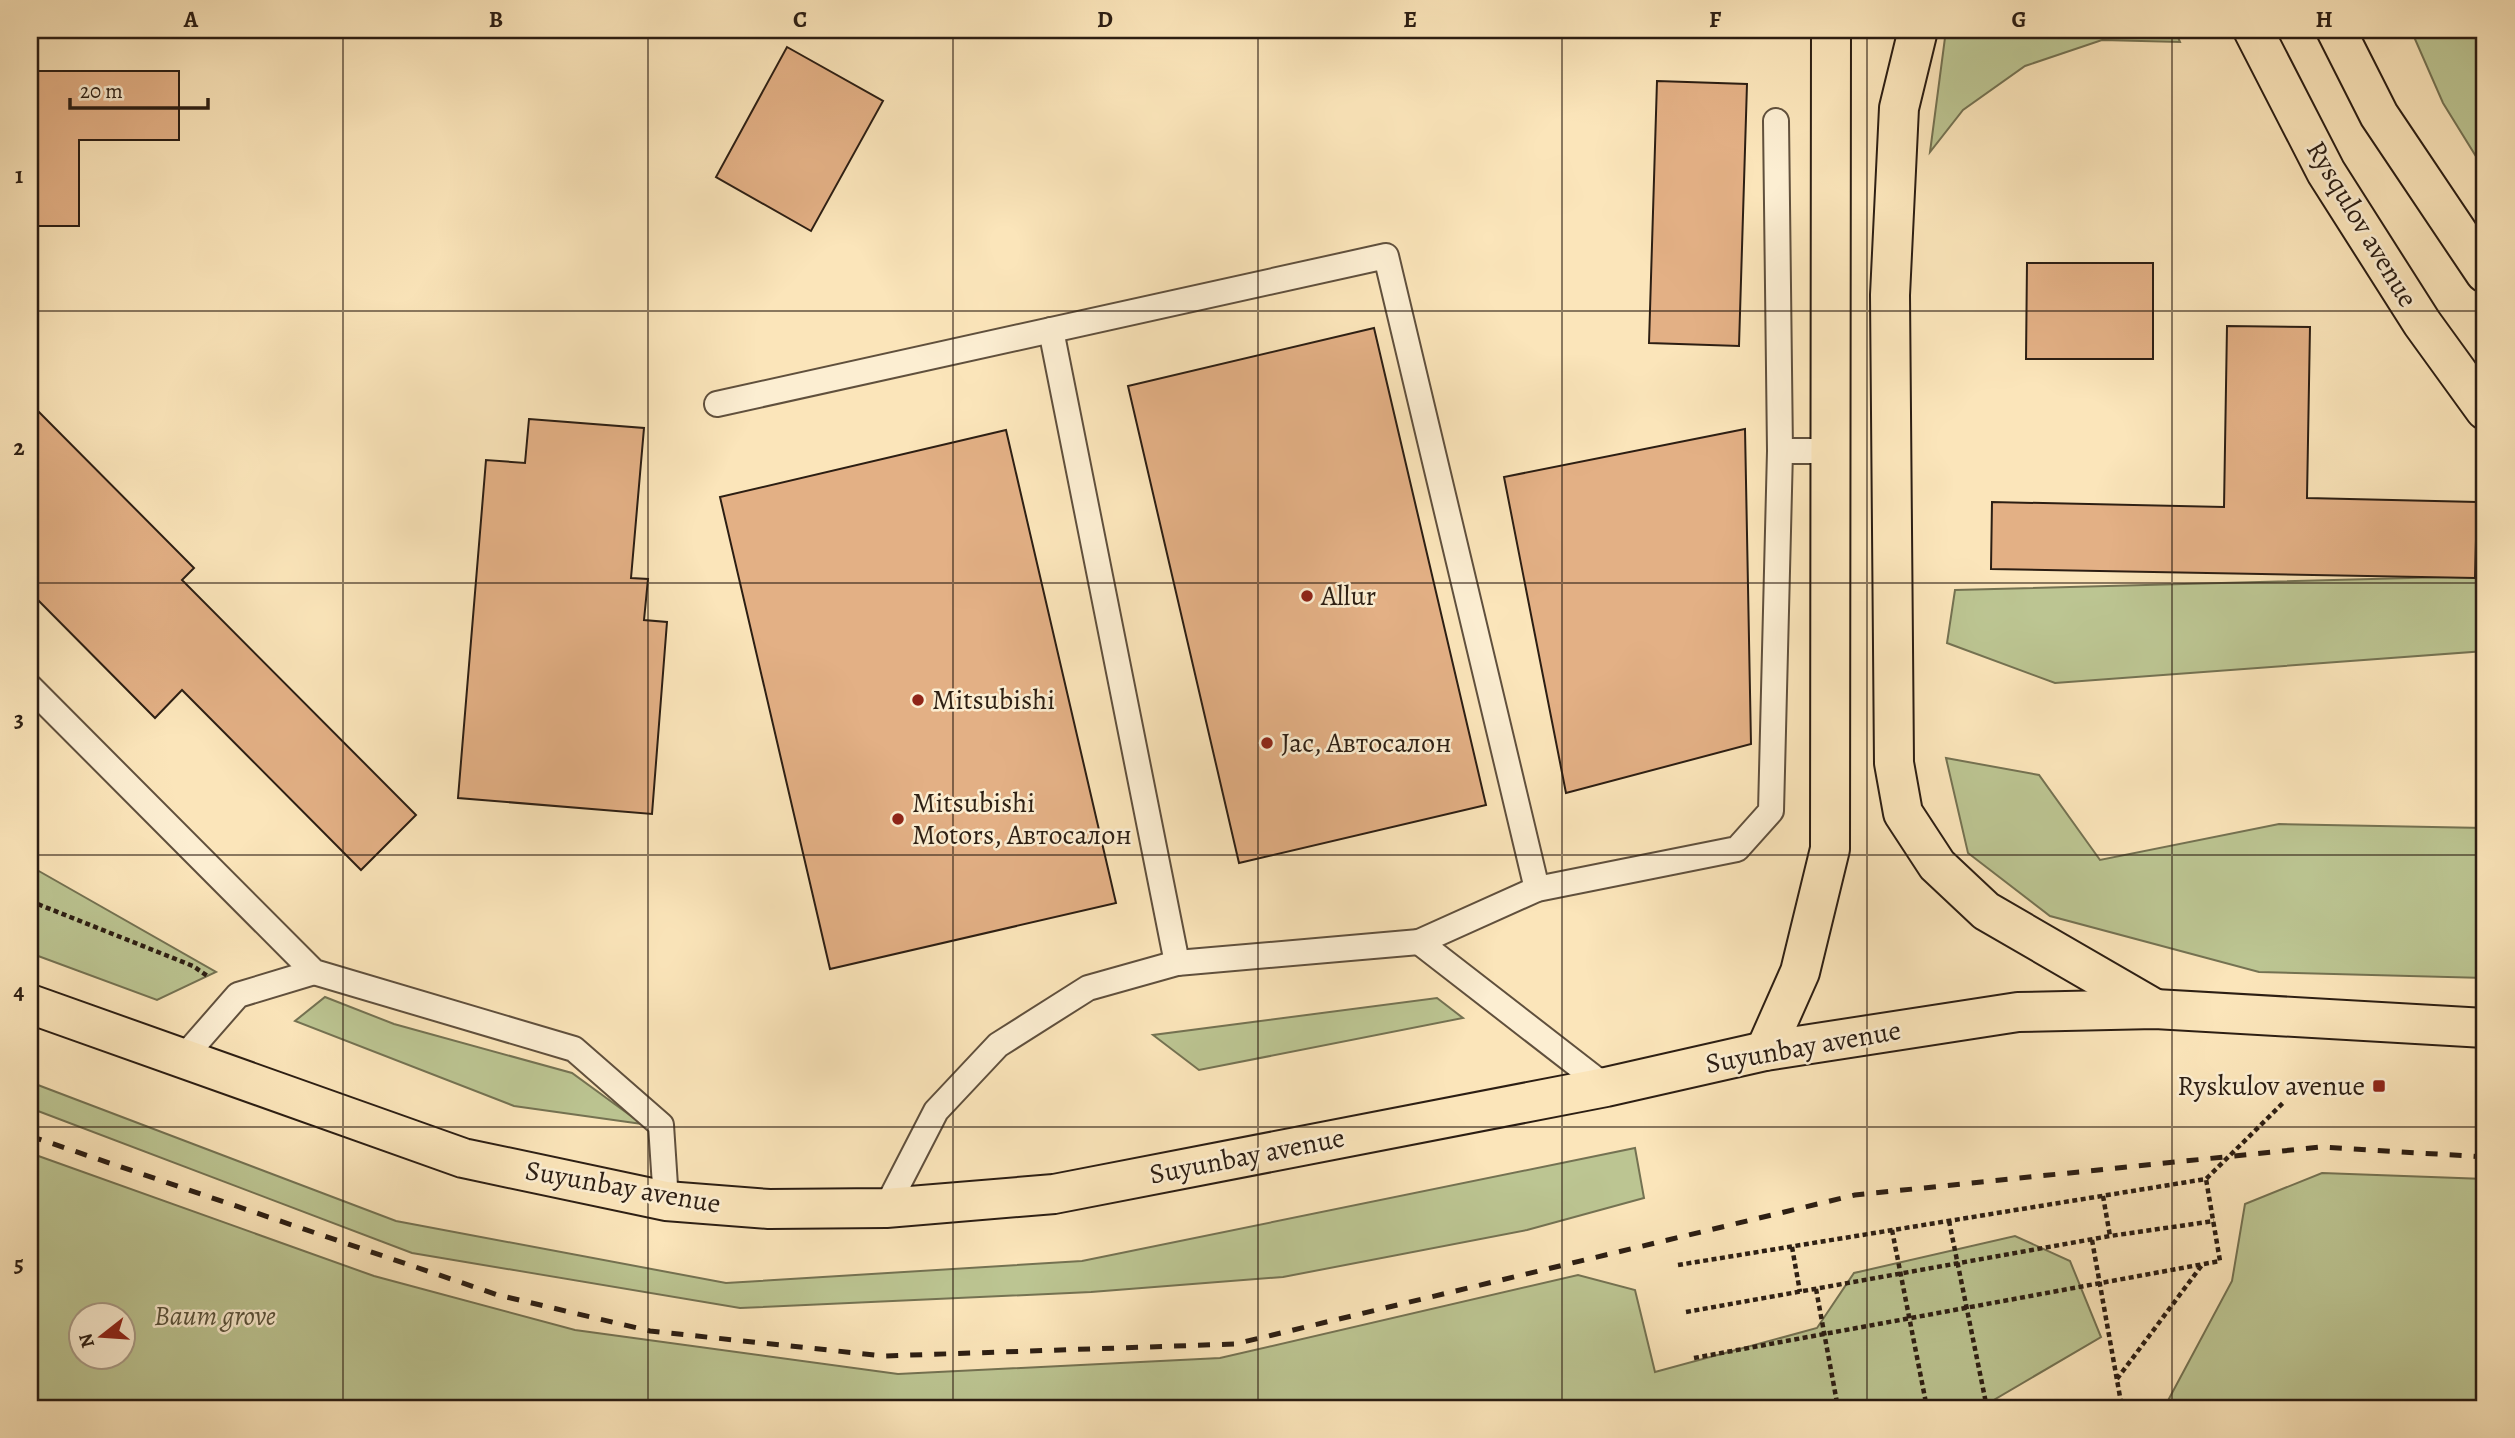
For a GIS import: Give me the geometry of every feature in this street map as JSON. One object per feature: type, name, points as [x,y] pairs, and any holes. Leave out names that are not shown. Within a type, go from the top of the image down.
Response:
[{"type":"main road","points":[[1765,1051],[1800,972],[1830,849],[1832,30]]},
{"type":"main road","points":[[1918,30],[1899,108],[1890,295],[1894,763],[1903,813],[1937,865],[1986,911],[2155,1009]]},
{"type":"main road","name":"Rysqulov avenue","points":[[2253,30],[2326,172],[2422,323],[2485,410]]},
{"type":"main road","points":[[2336,30],[2379,115],[2485,273]]},
{"type":"main road","points":[[1829,451],[1890,451]]},
{"type":"main road","name":"Suyunbay avenue","points":[[30,1004],[463,1158],[666,1201],[769,1209],[886,1208],[1054,1194],[1606,1087],[1765,1051],[2018,1012],[2155,1009],[2485,1028]]},
{"type":"lane","points":[[886,1208],[930,1119],[998,1045],[1088,988],[1177,962],[1419,942],[1537,889],[1737,849],[1770,811],[1780,451],[1776,121]]},
{"type":"lane","points":[[717,404],[1386,256],[1537,889]]},
{"type":"lane","points":[[1051,330],[1177,962]]},
{"type":"lane","points":[[1780,451],[1829,451]]},
{"type":"lane","points":[[30,687],[314,972],[574,1049],[661,1125],[666,1201]]},
{"type":"lane","points":[[1419,942],[1606,1087]]},
{"type":"lane","points":[[182,1059],[238,995],[314,972]]},
{"type":"path","points":[[30,901],[193,966],[238,995]]},
{"type":"path","points":[[1678,1265],[2206,1179],[2283,1103]]},
{"type":"path","points":[[1694,1358],[2220,1261],[2206,1179]]},
{"type":"path","points":[[2104,1196],[2110,1236]]},
{"type":"path","points":[[1949,1221],[1987,1408]]},
{"type":"path","points":[[1686,1312],[2110,1236],[2214,1221]]},
{"type":"path","points":[[1892,1230],[1927,1408]]},
{"type":"path","points":[[2092,1240],[2122,1408]]},
{"type":"path","points":[[1792,1247],[1801,1292]]},
{"type":"path","points":[[2117,1379],[2202,1265]]},
{"type":"path","points":[[1816,1289],[1838,1408]]},
{"type":"green space","points":[[1946,30],[2175,30],[2180,42],[2102,40],[2025,66],[1963,110],[1930,152]]},
{"type":"green space","points":[[2411,30],[2485,30],[2485,171],[2443,103]]},
{"type":"green space","points":[[2485,576],[2485,651],[2055,683],[1947,643],[1955,590]]},
{"type":"green space","points":[[1946,758],[2039,775],[2100,860],[2279,824],[2485,828],[2485,978],[2259,972],[2050,916],[1968,853]]},
{"type":"green space","points":[[30,866],[216,972],[157,1000],[30,953]]},
{"type":"green space","points":[[325,997],[394,1024],[572,1073],[642,1124],[514,1106],[295,1021]]},
{"type":"green space","points":[[1437,998],[1463,1018],[1199,1070],[1153,1035]]},
{"type":"green space","points":[[30,1082],[396,1221],[726,1283],[1082,1261],[1635,1148],[1644,1198],[1527,1230],[1283,1277],[1091,1292],[740,1308],[412,1253],[30,1108]]},
{"type":"green space","name":"Baum grove","points":[[30,1153],[374,1276],[575,1330],[898,1374],[1220,1358],[1578,1275],[1635,1290],[1655,1372],[1817,1328],[1854,1273],[2015,1236],[2070,1261],[2101,1337],[1980,1408],[30,1408]]},
{"type":"green space","points":[[2322,1173],[2485,1179],[2485,1408],[2164,1408],[2232,1281],[2245,1204]]},
{"type":"building","points":[[787,47],[883,101],[811,231],[716,177]]},
{"type":"building","points":[[30,71],[179,71],[179,140],[79,140],[79,226],[30,226]]},
{"type":"building","points":[[1657,81],[1747,84],[1739,346],[1649,343]]},
{"type":"building","points":[[2027,263],[2153,263],[2153,359],[2026,359]]},
{"type":"building","points":[[2227,326],[2310,327],[2307,498],[2477,502],[2475,578],[1991,569],[1992,502],[2224,507]]},
{"type":"building","name":"Allur","points":[[1374,328],[1486,805],[1239,863],[1128,386]]},
{"type":"building","points":[[30,403],[194,568],[182,580],[416,815],[361,870],[182,690],[155,718],[30,592]]},
{"type":"building","points":[[529,419],[644,428],[631,578],[648,579],[644,620],[667,622],[652,814],[458,798],[486,460],[525,463]]},
{"type":"building","points":[[1745,429],[1751,744],[1566,793],[1504,477]]},
{"type":"building","name":"Mitsubishi","points":[[1006,430],[1116,903],[830,969],[720,497]]},
{"type":"railway","points":[[30,1136],[498,1295],[650,1331],[884,1356],[1235,1344],[1855,1195],[2321,1147],[2485,1157]]},
{"type":"place","name":"Allur","points":[[1307,596]]},
{"type":"place","name":"Mitsubishi","points":[[918,700]]},
{"type":"place","name":"Jac, Автосалон","points":[[1267,743]]},
{"type":"place","name":"Mitsubishi Motors, Автосалон","points":[[898,819]]},
{"type":"place","name":"Ryskulov avenue","points":[[2379,1086]]}]
